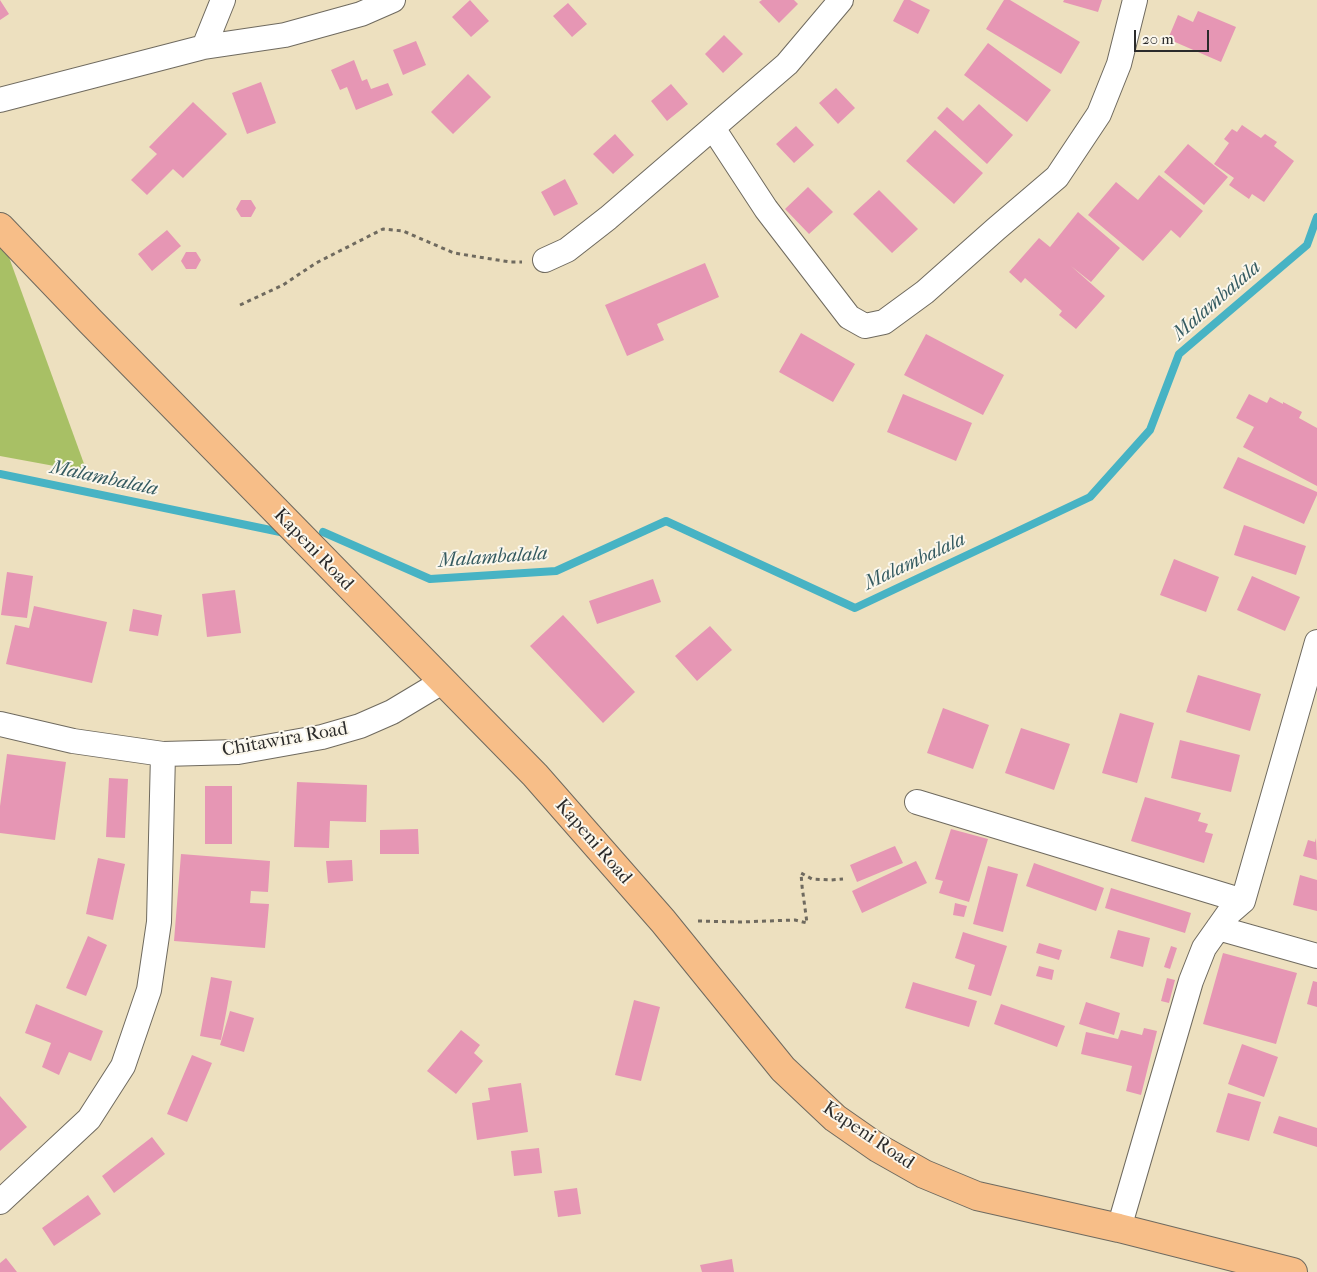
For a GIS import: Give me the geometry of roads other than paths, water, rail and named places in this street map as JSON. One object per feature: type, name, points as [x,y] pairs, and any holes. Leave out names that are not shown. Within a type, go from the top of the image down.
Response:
[{"type":"main road","name":"Kapeni Road","points":[[0,227],[442,682],[535,775],[662,921],[783,1069],[834,1118],[878,1148],[924,1174],[977,1196],[1119,1228],[1293,1272]]},
{"type":"street","points":[[204,47],[223,0]]},
{"type":"street","points":[[0,100],[204,47],[285,35],[361,14],[393,0]]},
{"type":"street","points":[[546,260],[567,250],[608,218],[786,64],[841,0]]},
{"type":"street","points":[[713,128],[766,209],[849,316],[865,326],[884,322],[926,292],[1057,177],[1099,114],[1119,64],[1135,0]]},
{"type":"street","points":[[1119,1228],[1191,981],[1204,948],[1228,914],[1243,901],[1317,642]]},
{"type":"street","name":"Chitawira Road","points":[[0,724],[72,741],[163,754],[238,752],[322,737],[360,726],[392,712],[442,682]]},
{"type":"street","points":[[0,1202],[89,1119],[123,1066],[149,990],[159,922],[163,754]]},
{"type":"street","points":[[917,802],[1243,901]]},
{"type":"street","points":[[1218,928],[1317,956]]},
{"type":"waterway","name":"Malambalala","points":[[323,532],[430,579],[556,571],[666,521],[855,608],[1090,497],[1150,430],[1179,354],[1307,245],[1317,217]]},
{"type":"waterway","name":"Malambalala","points":[[0,474],[285,533]]}]
